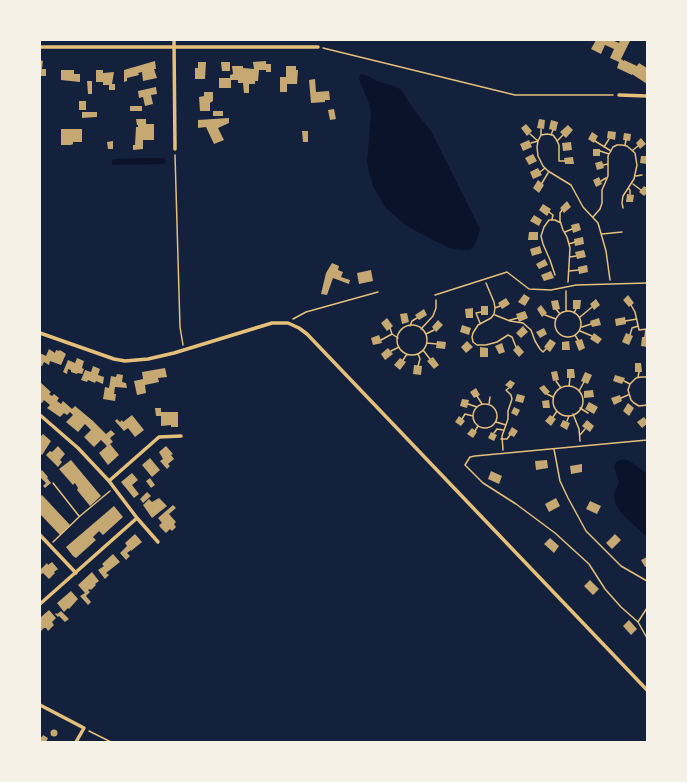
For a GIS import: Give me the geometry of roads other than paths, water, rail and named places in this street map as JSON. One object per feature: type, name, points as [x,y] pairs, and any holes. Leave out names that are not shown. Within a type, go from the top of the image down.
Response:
[{"type":"street","points":[[174,40],[175,149]]},
{"type":"street","points":[[40,47],[318,47]]},
{"type":"street","points":[[619,95],[647,96]]},
{"type":"street","points":[[40,333],[114,360],[125,361],[148,359],[184,351],[272,323],[288,323],[307,334],[647,690]]},
{"type":"street","points":[[40,415],[78,448],[115,488],[137,518],[158,542]]},
{"type":"street","points":[[108,481],[159,437],[181,436]]},
{"type":"street","points":[[40,604],[137,518]]},
{"type":"street","points":[[40,535],[76,573]]},
{"type":"street","points":[[40,705],[84,728],[76,742]]},
{"type":"lane","points":[[435,295],[507,272],[529,289],[551,290],[576,285],[647,283]]},
{"type":"lane","points":[[647,440],[470,457],[465,465],[483,483],[516,504],[555,533],[589,564],[605,589],[638,622],[647,638]]},
{"type":"lane","points":[[554,449],[560,481],[586,531],[621,566],[647,581]]},
{"type":"lane","points":[[638,622],[647,608]]},
{"type":"water","points":[[362,74],[377,81],[397,87],[401,90],[431,131],[480,229],[477,240],[473,248],[470,250],[449,248],[423,235],[404,224],[385,207],[373,186],[367,162],[371,115],[370,106],[359,79],[360,75]]},
{"type":"water","points":[[163,158],[166,162],[164,164],[112,165],[112,160],[114,159]]},
{"type":"water","points":[[625,459],[647,474],[647,537],[621,513],[615,503],[614,494],[619,482],[614,467],[616,462]]}]
